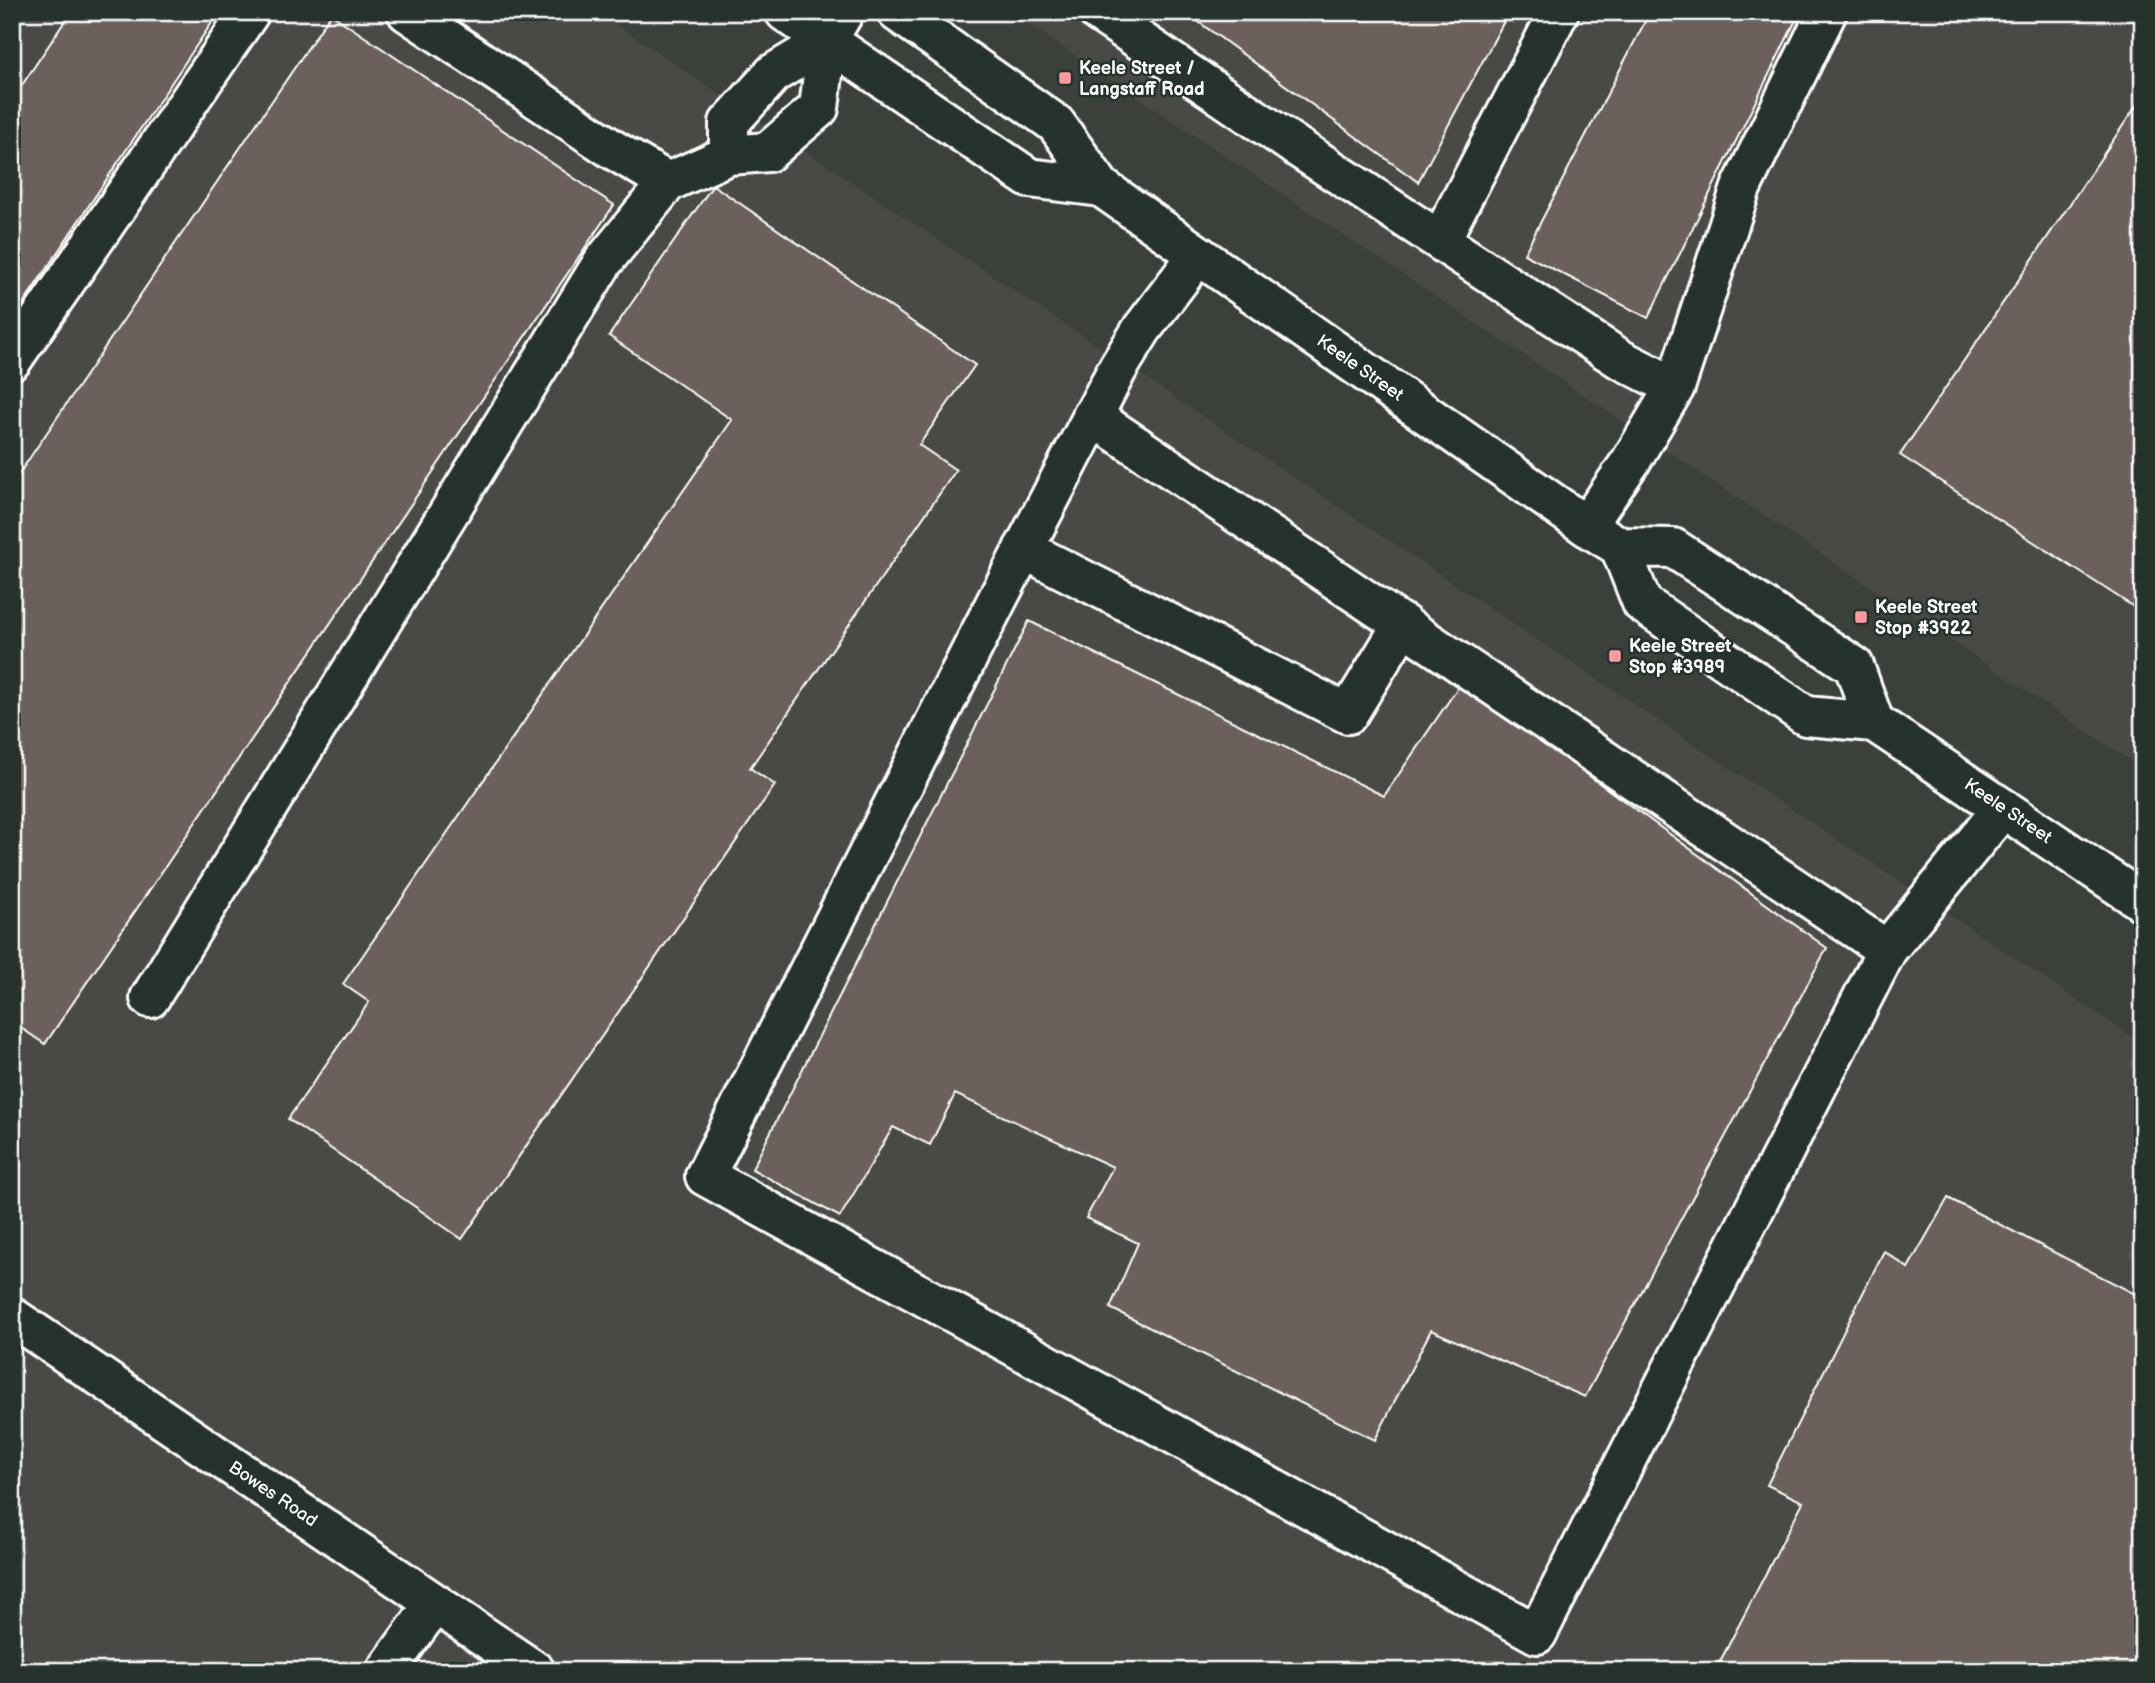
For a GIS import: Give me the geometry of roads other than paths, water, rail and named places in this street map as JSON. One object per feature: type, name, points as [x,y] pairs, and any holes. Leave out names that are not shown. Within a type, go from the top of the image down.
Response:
[{"type":"main road","points":[[12,360],[250,12]]},
{"type":"main road","points":[[407,12],[612,149],[668,182]]},
{"type":"main road","name":"Keele Street","points":[[785,12],[836,26],[1029,178],[1101,187]]},
{"type":"main road","name":"Keele Street","points":[[897,12],[1056,124],[1101,187],[1586,526],[1620,547],[1642,603],[1806,716],[1874,722],[2143,902]]},
{"type":"main road","points":[[1098,12],[1297,148],[1620,359],[1675,387]]},
{"type":"main road","points":[[1440,241],[1559,12]]},
{"type":"main road","points":[[1586,526],[1632,461],[1675,387],[1741,188],[1827,12]]},
{"type":"main road","points":[[729,155],[729,123],[774,73],[836,26]]},
{"type":"main road","points":[[150,998],[603,262],[668,182],[729,155],[768,152],[819,108],[836,26]]},
{"type":"main road","points":[[1198,255],[1142,328],[1092,416],[705,1176],[1537,1634],[1887,950],[2003,807]]},
{"type":"main road","points":[[1092,416],[1887,950]]},
{"type":"main road","points":[[1620,547],[1673,548],[1854,666],[1874,722]]},
{"type":"main road","points":[[1023,549],[1348,714],[1404,624]]},
{"type":"main road","name":"Bowes Road","points":[[12,1317],[535,1671]]},
{"type":"main road","points":[[386,1671],[435,1603]]},
{"type":"place","name":"Keele Street / Langstaff Road","points":[[1065,78]]},
{"type":"place","name":"Keele Street Stop #3922","points":[[1861,617]]},
{"type":"place","name":"Keele Street Stop #3989","points":[[1615,656]]}]
